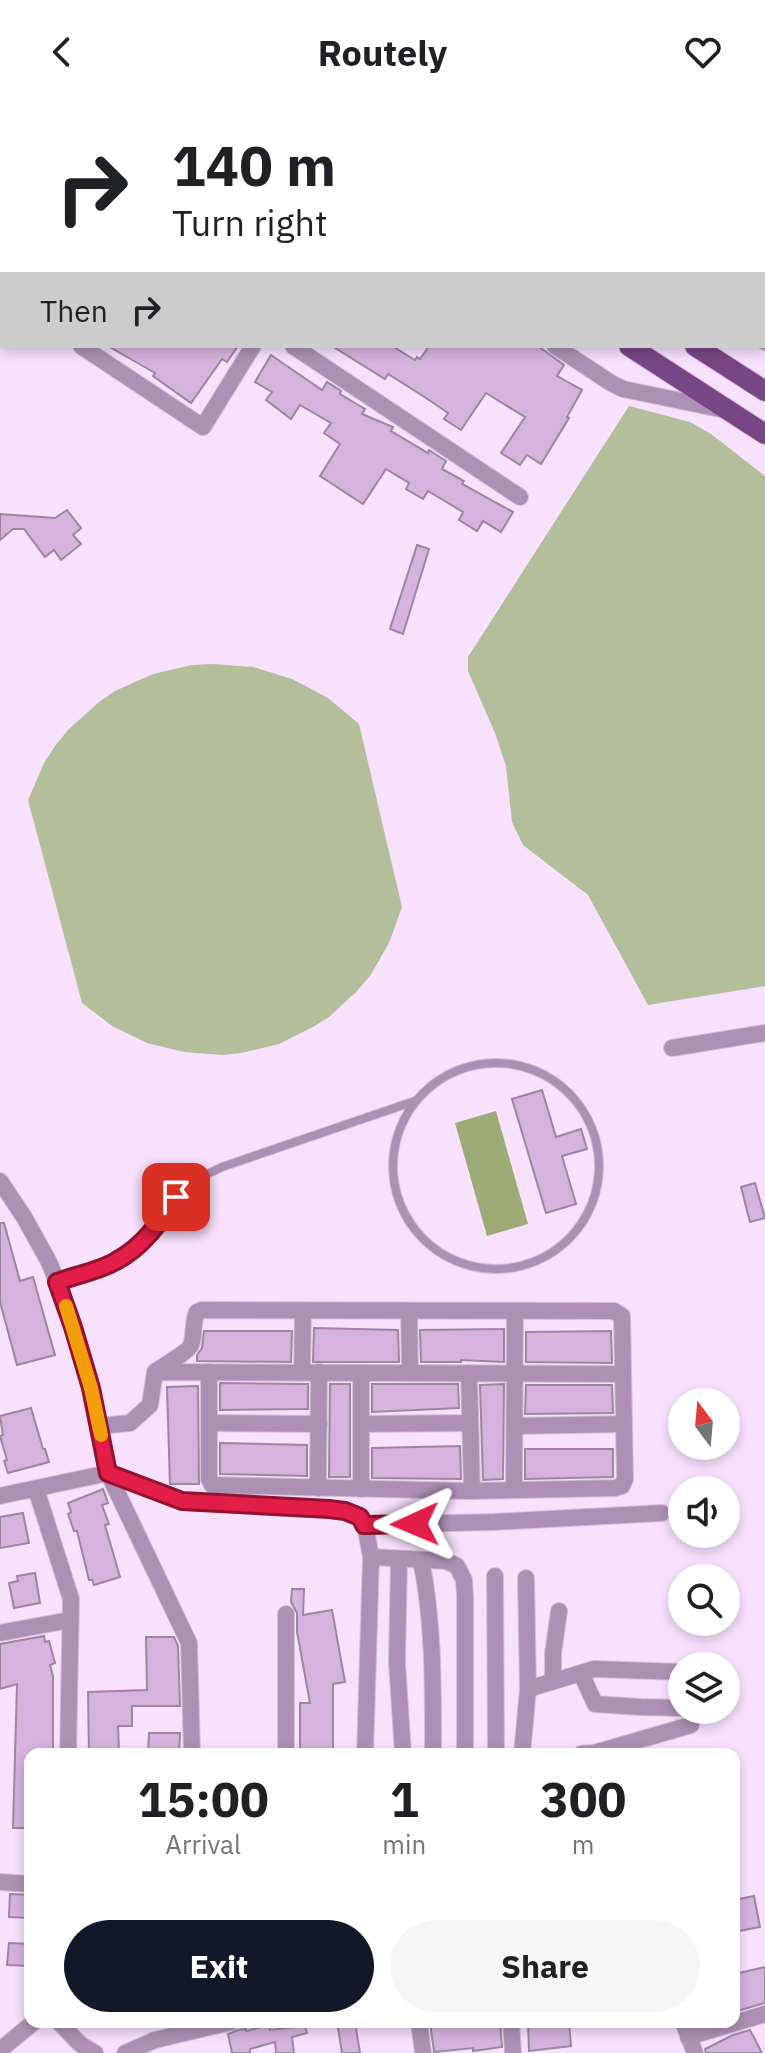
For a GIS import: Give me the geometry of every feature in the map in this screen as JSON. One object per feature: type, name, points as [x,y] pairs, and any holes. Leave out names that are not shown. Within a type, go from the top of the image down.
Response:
[{"type":"main road","points":[[632,348],[765,434]]},
{"type":"main road","points":[[698,348],[765,391]]},
{"type":"street","points":[[84,348],[203,427],[252,348]]},
{"type":"street","points":[[296,348],[520,497]]},
{"type":"street","points":[[558,348],[623,389],[730,411]]},
{"type":"street","points":[[672,1048],[765,1033]]},
{"type":"street","points":[[0,1181],[49,1262],[91,1388],[108,1473],[189,1643],[192,1748]]},
{"type":"street","points":[[99,1426],[130,1423],[150,1405],[155,1372],[173,1358],[186,1353],[191,1346],[194,1319],[197,1312],[202,1310],[614,1311],[622,1316],[625,1479],[622,1486],[615,1488],[472,1491],[212,1485],[209,1479],[209,1372]]},
{"type":"street","points":[[303,1311],[319,1424],[318,1488]]},
{"type":"street","points":[[409,1311],[410,1373]]},
{"type":"street","points":[[514,1490],[515,1311]]},
{"type":"street","points":[[155,1372],[623,1374]]},
{"type":"street","points":[[361,1373],[361,1489]]},
{"type":"street","points":[[469,1373],[472,1491]]},
{"type":"street","points":[[209,1423],[319,1424]]},
{"type":"street","points":[[361,1424],[470,1423]]},
{"type":"street","points":[[515,1426],[624,1424]]},
{"type":"street","points":[[0,1496],[108,1473],[182,1501],[345,1511],[360,1517],[371,1557],[365,1748]]},
{"type":"street","points":[[36,1489],[71,1599],[68,1748]]},
{"type":"street","points":[[364,1525],[662,1513]]},
{"type":"street","points":[[371,1557],[452,1563],[464,1580],[465,1748]]},
{"type":"street","points":[[399,1559],[397,1662],[403,1748]]},
{"type":"street","points":[[421,1560],[432,1651],[433,1748]]},
{"type":"street","points":[[495,1576],[496,1748]]},
{"type":"street","points":[[523,1748],[528,1689],[526,1578]]},
{"type":"street","points":[[553,1681],[559,1611]]},
{"type":"street","points":[[286,1614],[286,1748]]},
{"type":"street","points":[[0,1633],[70,1620]]},
{"type":"street","points":[[528,1689],[594,1669],[668,1672]]},
{"type":"street","points":[[581,1673],[595,1704],[668,1708]]},
{"type":"street","points":[[611,1748],[691,1725]]},
{"type":"street","points":[[0,1882],[24,1884]]},
{"type":"street","points":[[740,2019],[765,2014]]},
{"type":"street","points":[[0,2050],[27,2028]]},
{"type":"street","points":[[63,2028],[95,2053]]},
{"type":"street","points":[[125,2053],[155,2040],[206,2028]]},
{"type":"street","points":[[420,2028],[423,2053]]},
{"type":"street","points":[[511,2028],[513,2053]]},
{"type":"street","points":[[686,2029],[695,2053]]},
{"type":"lane","points":[[57,1282],[114,1263],[133,1251],[176,1197],[202,1177],[222,1167],[416,1100],[444,1077],[479,1064],[516,1065],[534,1070],[565,1089],[588,1118],[599,1154],[597,1191],[581,1224],[570,1238],[547,1255],[521,1266],[503,1269],[466,1265],[433,1249],[414,1229],[399,1206],[392,1169],[397,1133],[416,1100]]},
{"type":"shaded area","points":[[629,406],[690,422],[711,434],[765,476],[765,986],[648,1005],[588,895],[523,845],[512,822],[506,766],[468,671],[468,657]]},
{"type":"shaded area","points":[[192,665],[253,667],[292,679],[328,698],[359,724],[402,907],[389,943],[370,976],[329,1017],[279,1044],[222,1055],[184,1052],[147,1043],[112,1026],[82,1003],[28,800],[55,746],[99,702],[115,691],[153,674]]},
{"type":"shaded area","points":[[496,1111],[528,1224],[487,1236],[455,1123]]},
{"type":"building","points":[[111,348],[237,348],[227,362],[222,359],[191,403],[153,376],[155,373]]},
{"type":"building","points":[[335,348],[395,348],[415,360],[417,357],[420,359],[428,348],[541,348],[564,365],[557,376],[582,390],[541,464],[527,455],[520,465],[501,453],[525,417],[486,393],[461,430],[444,419],[448,413],[426,398],[388,374],[385,379]]},
{"type":"building","points":[[271,355],[322,390],[327,382],[341,391],[340,394],[365,409],[362,414],[393,427],[391,431],[446,461],[442,469],[464,481],[462,484],[513,512],[501,532],[483,521],[477,531],[459,520],[463,512],[428,491],[423,499],[406,489],[409,483],[386,469],[363,504],[320,476],[340,444],[324,433],[331,423],[300,405],[291,419],[266,400],[272,392],[255,382]]},
{"type":"building","points":[[67,510],[81,528],[73,535],[81,544],[61,560],[54,550],[45,557],[24,529],[13,529],[0,540],[0,514],[55,518]]},
{"type":"building","points":[[417,545],[429,549],[403,634],[390,629]]},
{"type":"building","points":[[542,1090],[556,1137],[581,1129],[587,1149],[562,1156],[576,1204],[546,1213],[512,1099]]},
{"type":"building","points":[[755,1183],[765,1218],[750,1222],[741,1187]]},
{"type":"building","points":[[0,1223],[4,1223],[20,1281],[33,1277],[55,1355],[17,1365],[0,1302]]},
{"type":"building","points":[[314,1328],[398,1330],[399,1362],[313,1362]]},
{"type":"building","points":[[504,1329],[504,1362],[421,1362],[420,1330]]},
{"type":"building","points":[[204,1331],[292,1331],[291,1362],[197,1361]]},
{"type":"building","points":[[611,1331],[612,1363],[526,1362],[526,1332]]},
{"type":"building","points":[[220,1383],[308,1384],[308,1409],[220,1410]]},
{"type":"building","points":[[330,1384],[350,1384],[350,1477],[329,1477]]},
{"type":"building","points":[[372,1384],[458,1384],[459,1408],[372,1412]]},
{"type":"building","points":[[504,1384],[503,1479],[483,1480],[480,1385]]},
{"type":"building","points":[[526,1385],[612,1385],[613,1413],[525,1414]]},
{"type":"building","points":[[198,1386],[199,1484],[170,1484],[167,1387]]},
{"type":"building","points":[[31,1408],[49,1462],[8,1473],[0,1436],[3,1435],[0,1416]]},
{"type":"building","points":[[220,1443],[307,1445],[307,1476],[220,1474]]},
{"type":"building","points":[[460,1446],[461,1479],[372,1478],[372,1448]]},
{"type":"building","points":[[525,1449],[613,1449],[613,1477],[525,1479]]},
{"type":"building","points":[[103,1489],[108,1503],[102,1505],[109,1524],[105,1525],[120,1577],[94,1585],[89,1580],[77,1531],[74,1531],[68,1514],[71,1512],[68,1503]]},
{"type":"building","points":[[23,1513],[29,1543],[0,1548],[0,1517]]},
{"type":"building","points":[[35,1573],[40,1603],[14,1608],[9,1583],[18,1581],[17,1576]]},
{"type":"building","points":[[292,1589],[304,1589],[303,1615],[332,1610],[345,1682],[333,1684],[333,1748],[300,1748],[300,1703],[310,1703],[297,1632],[297,1613],[291,1602]]},
{"type":"building","points":[[44,1636],[45,1642],[49,1641],[55,1663],[50,1665],[53,1676],[53,1748],[24,1748],[24,1828],[13,1828],[17,1684],[0,1689],[0,1644]]},
{"type":"building","points":[[146,1637],[174,1637],[178,1646],[180,1706],[132,1706],[132,1726],[118,1726],[119,1748],[89,1748],[88,1692],[147,1690]]},
{"type":"building","points":[[149,1733],[180,1733],[179,1748],[148,1748]]},
{"type":"building","points":[[10,1894],[24,1895],[24,1918],[9,1917]]},
{"type":"building","points":[[754,1896],[760,1927],[740,1931],[740,1899]]},
{"type":"building","points":[[9,1943],[24,1944],[24,1966],[7,1965]]},
{"type":"building","points":[[765,1967],[765,2003],[740,2010],[740,1973]]},
{"type":"building","points":[[258,2028],[306,2028],[307,2033],[292,2037],[294,2053],[276,2053],[275,2042],[250,2049],[250,2053],[232,2053],[228,2034]]},
{"type":"building","points":[[338,2028],[356,2028],[360,2053],[342,2053]]},
{"type":"building","points":[[431,2028],[500,2028],[502,2047],[434,2052]]},
{"type":"building","points":[[528,2028],[570,2028],[571,2046],[529,2051]]},
{"type":"building","points":[[750,2030],[762,2053],[706,2053],[705,2049]]},
{"type":"slow traffic","points":[[66,1306],[91,1388],[101,1435]]},
{"type":"route","points":[[176,1197],[133,1251],[114,1263],[57,1282],[91,1388],[108,1473],[182,1501],[329,1509],[360,1517],[364,1525],[415,1524]]}]
